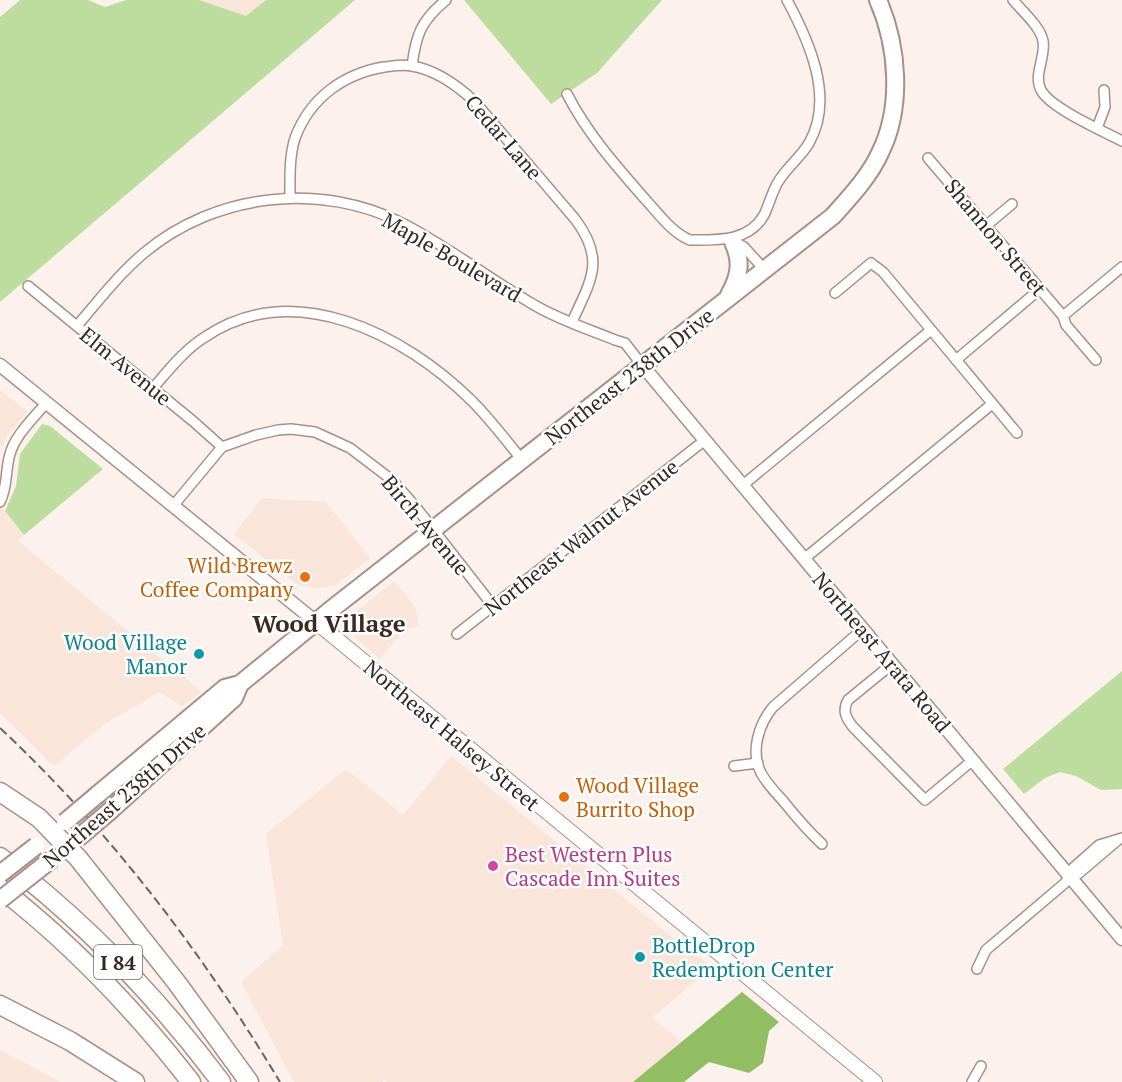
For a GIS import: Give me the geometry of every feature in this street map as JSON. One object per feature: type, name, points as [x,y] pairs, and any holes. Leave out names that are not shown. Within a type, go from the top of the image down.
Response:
[{"type":"highway","name":"Northeast 238th Drive","points":[[0,874],[225,688],[240,684],[315,622],[522,460],[638,358],[724,300],[833,216],[855,191],[880,154],[892,114],[895,59],[884,13],[878,0]]},
{"type":"highway","points":[[724,300],[738,276],[740,261],[732,240]]},
{"type":"highway","name":"Northeast 238th Drive","points":[[0,900],[111,810],[234,698],[240,684]]},
{"type":"highway","points":[[0,792],[39,818],[59,827],[73,842],[249,1082]]},
{"type":"highway","name":"I 84","points":[[0,857],[60,907],[107,951],[172,1020],[221,1082]]},
{"type":"highway","name":"I 84","points":[[0,888],[93,971],[134,1013],[191,1082]]},
{"type":"highway","points":[[0,1005],[70,1041],[135,1082]]},
{"type":"main road","name":"Northeast Halsey Street","points":[[315,622],[875,1082]]},
{"type":"street","points":[[412,66],[414,49],[422,25],[446,0]]},
{"type":"street","points":[[567,94],[604,152],[667,223],[684,238],[690,240],[732,240],[758,223],[764,215],[776,185],[808,145],[818,122],[820,107],[818,81],[813,60],[804,34],[787,0]]},
{"type":"street","points":[[1013,0],[1036,28],[1043,42],[1038,76],[1041,91],[1055,105],[1122,141]]},
{"type":"street","name":"Cedar Lane","points":[[290,198],[290,165],[293,146],[302,123],[314,104],[337,84],[359,73],[398,65],[412,66],[445,78],[468,95],[583,229],[592,250],[593,272],[572,322]]},
{"type":"street","points":[[1097,128],[1105,107],[1104,90]]},
{"type":"street","name":"Shannon Street","points":[[928,158],[1063,316],[1066,325],[1096,360]]},
{"type":"street","name":"Maple Boulevard","points":[[77,326],[127,269],[144,253],[178,230],[200,218],[231,207],[250,202],[290,198],[338,202],[366,209],[403,224],[538,307],[615,340],[621,347],[638,358]]},
{"type":"street","points":[[987,225],[1012,204]]},
{"type":"street","points":[[732,240],[744,247],[765,269]]},
{"type":"street","points":[[835,293],[871,263],[883,272],[1017,433]]},
{"type":"street","points":[[1063,316],[1122,267]]},
{"type":"street","name":"Elm Avenue","points":[[28,286],[222,447]]},
{"type":"street","points":[[956,360],[1040,289]]},
{"type":"street","points":[[153,388],[191,347],[230,323],[267,312],[319,314],[341,319],[378,334],[420,358],[472,401],[522,460]]},
{"type":"street","points":[[743,486],[931,330]]},
{"type":"street","name":"Northeast Arata Road","points":[[638,358],[1122,939]]},
{"type":"street","name":"Northeast Halsey Street","points":[[0,365],[315,622]]},
{"type":"street","points":[[0,502],[6,487],[8,462],[13,446],[46,403]]},
{"type":"street","points":[[804,558],[992,404]]},
{"type":"street","name":"Birch Avenue","points":[[222,447],[278,430],[304,430],[326,435],[362,455],[392,480],[415,506],[493,606]]},
{"type":"street","name":"Northeast Walnut Avenue","points":[[457,634],[705,440]]},
{"type":"street","points":[[173,506],[222,447]]},
{"type":"street","points":[[822,844],[807,831],[768,783],[758,763],[757,743],[767,715],[780,700],[863,629]]},
{"type":"street","points":[[892,664],[848,700],[845,706],[847,718],[854,727],[925,800],[973,760]]},
{"type":"street","points":[[734,766],[758,763]]},
{"type":"street","points":[[977,969],[986,950],[1070,877],[1078,874],[1121,840]]},
{"type":"street","points":[[972,1082],[981,1066]]},
{"type":"shaded area","points":[[199,0],[266,0],[246,17]]},
{"type":"shaded area","points":[[0,390],[27,411],[8,435],[2,447],[0,445]]},
{"type":"shaded area","points":[[262,498],[326,502],[370,558],[336,585],[314,589],[295,583],[234,534]]},
{"type":"shaded area","points":[[0,505],[24,535],[18,541],[202,692],[181,706],[160,692],[103,725],[54,766],[0,713]]},
{"type":"shaded area","points":[[395,581],[415,607],[419,626],[405,629],[380,659],[358,640],[352,631],[351,622],[354,613]]},
{"type":"shaded area","points":[[451,756],[683,946],[685,945],[712,967],[652,1018],[682,1042],[634,1082],[387,1082],[385,1080],[382,1082],[294,1082],[241,982],[283,946],[266,834],[346,769],[403,815]]},
{"type":"shaded area","points":[[0,1050],[61,1082],[0,1082]]},
{"type":"green space","points":[[20,0],[88,0],[105,7],[126,0],[199,0],[246,16],[266,0],[355,0],[0,302],[0,17]]},
{"type":"green space","points":[[464,0],[662,0],[597,73],[551,104]]},
{"type":"green space","points":[[42,424],[50,426],[103,469],[24,535],[5,511],[16,486],[20,454]]},
{"type":"green space","points":[[1122,671],[1122,789],[1101,790],[1076,776],[1060,772],[1045,778],[1024,794],[1003,769]]},
{"type":"green space","points":[[742,992],[779,1022],[769,1031],[763,1063],[749,1073],[709,1062],[684,1082],[633,1082]]},
{"type":"railway","points":[[0,728],[80,809],[152,895],[219,986],[280,1082]]},
{"type":"place","name":"Wild Brewz Coffee Company","points":[[305,577]]},
{"type":"place","name":"Wood Village Manor","points":[[199,654]]},
{"type":"place","name":"Wood Village Burrito Shop","points":[[564,797]]},
{"type":"place","name":"Best Western Plus Cascade Inn Suites","points":[[493,866]]},
{"type":"place","name":"BottleDrop Redemption Center","points":[[640,957]]},
{"type":"district","name":"Wood Village","points":[[329,623]]}]
